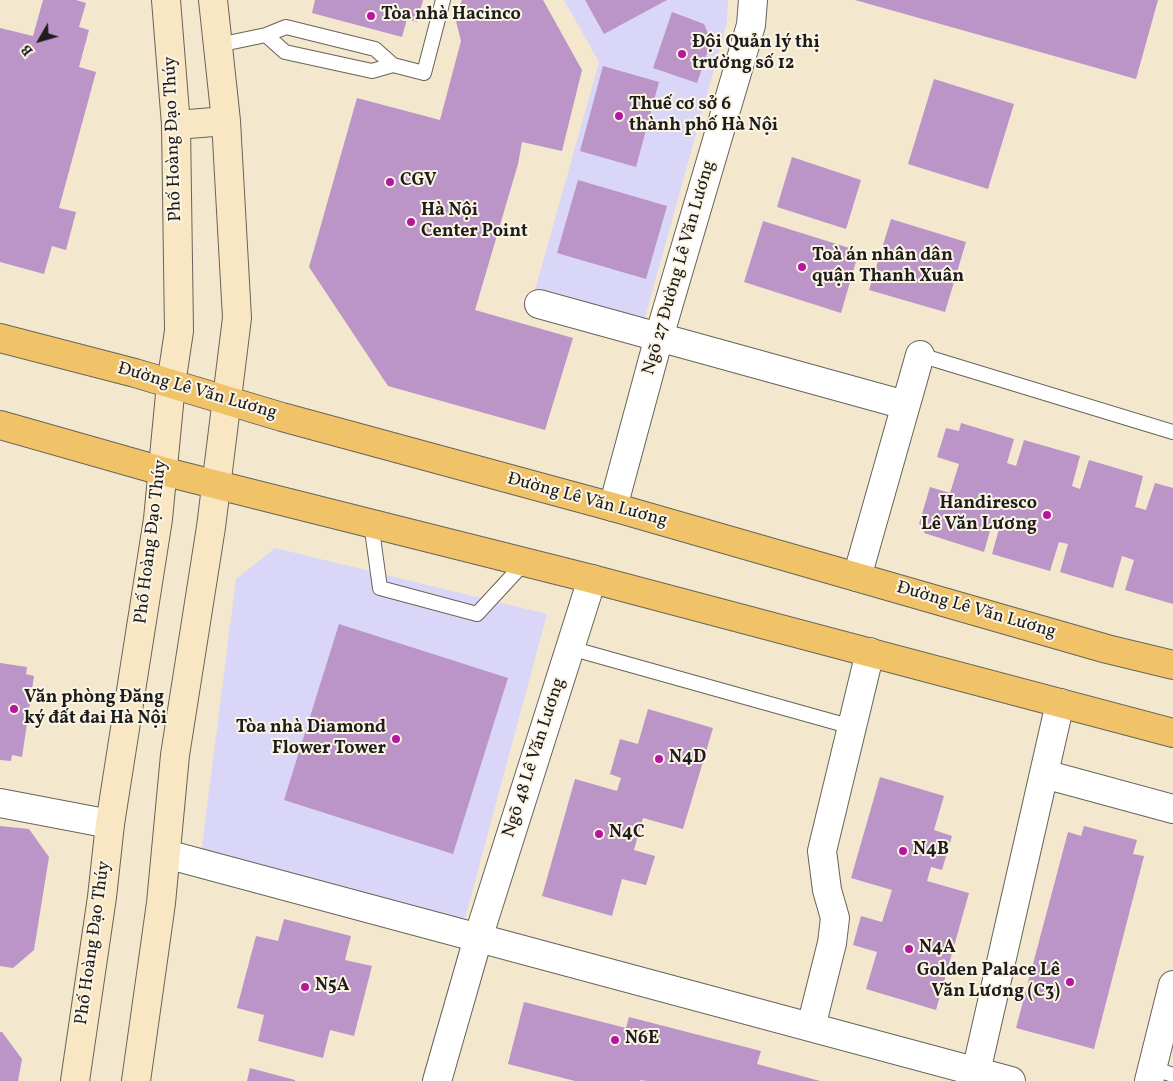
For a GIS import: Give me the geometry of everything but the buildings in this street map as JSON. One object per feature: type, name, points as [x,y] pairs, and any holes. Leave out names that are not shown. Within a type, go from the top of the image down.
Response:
[{"type":"main road","name":"Phố Hoàng Đạo Thúy","points":[[74,1081],[102,897],[110,824],[158,519],[171,384],[179,331],[176,125],[166,0]]},
{"type":"main road","points":[[136,1081],[161,903],[175,755],[216,484],[237,318],[226,121],[214,0]]},
{"type":"main road","points":[[176,125],[226,121]]},
{"type":"main road","name":"Đường Lê Văn Lương","points":[[0,338],[613,507],[1173,666]]},
{"type":"main road","points":[[0,424],[162,471],[592,579],[1173,733]]},
{"type":"street","name":"Ngõ 27 Đường Lê Văn Lương","points":[[613,507],[660,337],[751,25],[753,0]]},
{"type":"street","points":[[539,304],[905,405]]},
{"type":"street","points":[[857,577],[920,355]]},
{"type":"street","name":"Ngõ 48 Lê Văn Lương","points":[[437,1081],[478,938],[592,579]]},
{"type":"street","points":[[812,1027],[832,943],[835,918],[827,890],[822,851],[870,652]]},
{"type":"street","points":[[976,1072],[1060,703]]},
{"type":"street","points":[[1044,774],[1173,809]]},
{"type":"street","points":[[0,803],[110,824]]},
{"type":"street","points":[[166,854],[812,1027],[942,1072],[976,1072],[1011,1081]]},
{"type":"street","points":[[1158,1075],[1173,984]]},
{"type":"lane","points":[[218,45],[266,36],[286,27],[375,49],[393,65],[424,73],[443,0]]},
{"type":"lane","points":[[266,36],[285,52],[372,71],[393,65]]},
{"type":"lane","points":[[920,355],[1173,432]]},
{"type":"lane","points":[[370,523],[380,588],[477,614],[525,562]]},
{"type":"lane","points":[[570,648],[852,727]]},
{"type":"shaded area","points":[[564,0],[728,0],[727,22],[644,321],[535,290],[599,62]]},
{"type":"shaded area","points":[[275,548],[547,614],[464,922],[201,854],[236,579]]},
{"type":"place","name":"Tòa nhà Hacinco","points":[[371,16]]},
{"type":"place","name":"Đội Quản lý thị trường số 12","points":[[682,54]]},
{"type":"place","name":"Thuế cơ sở 6 thành phố Hà Nội","points":[[619,116]]},
{"type":"place","name":"CGV","points":[[390,182]]},
{"type":"place","name":"Hà Nội Center Point","points":[[411,222]]},
{"type":"place","name":"Toà án nhân dân quận Thanh Xuân","points":[[802,267]]},
{"type":"place","name":"Handiresco Lê Văn Lương","points":[[1047,515]]},
{"type":"place","name":"Văn phòng Đăng ký đất đai Hà Nội","points":[[14,709]]},
{"type":"place","name":"Tòa nhà Diamond Flower Tower","points":[[396,739]]},
{"type":"place","name":"N4D","points":[[659,759]]},
{"type":"place","name":"N4C","points":[[599,834]]},
{"type":"place","name":"N4B","points":[[903,851]]},
{"type":"place","name":"N4A","points":[[909,949]]},
{"type":"place","name":"Golden Palace Lê Văn Lương (C3)","points":[[1070,982]]},
{"type":"place","name":"N5A","points":[[305,987]]},
{"type":"place","name":"N6E","points":[[615,1040]]}]
